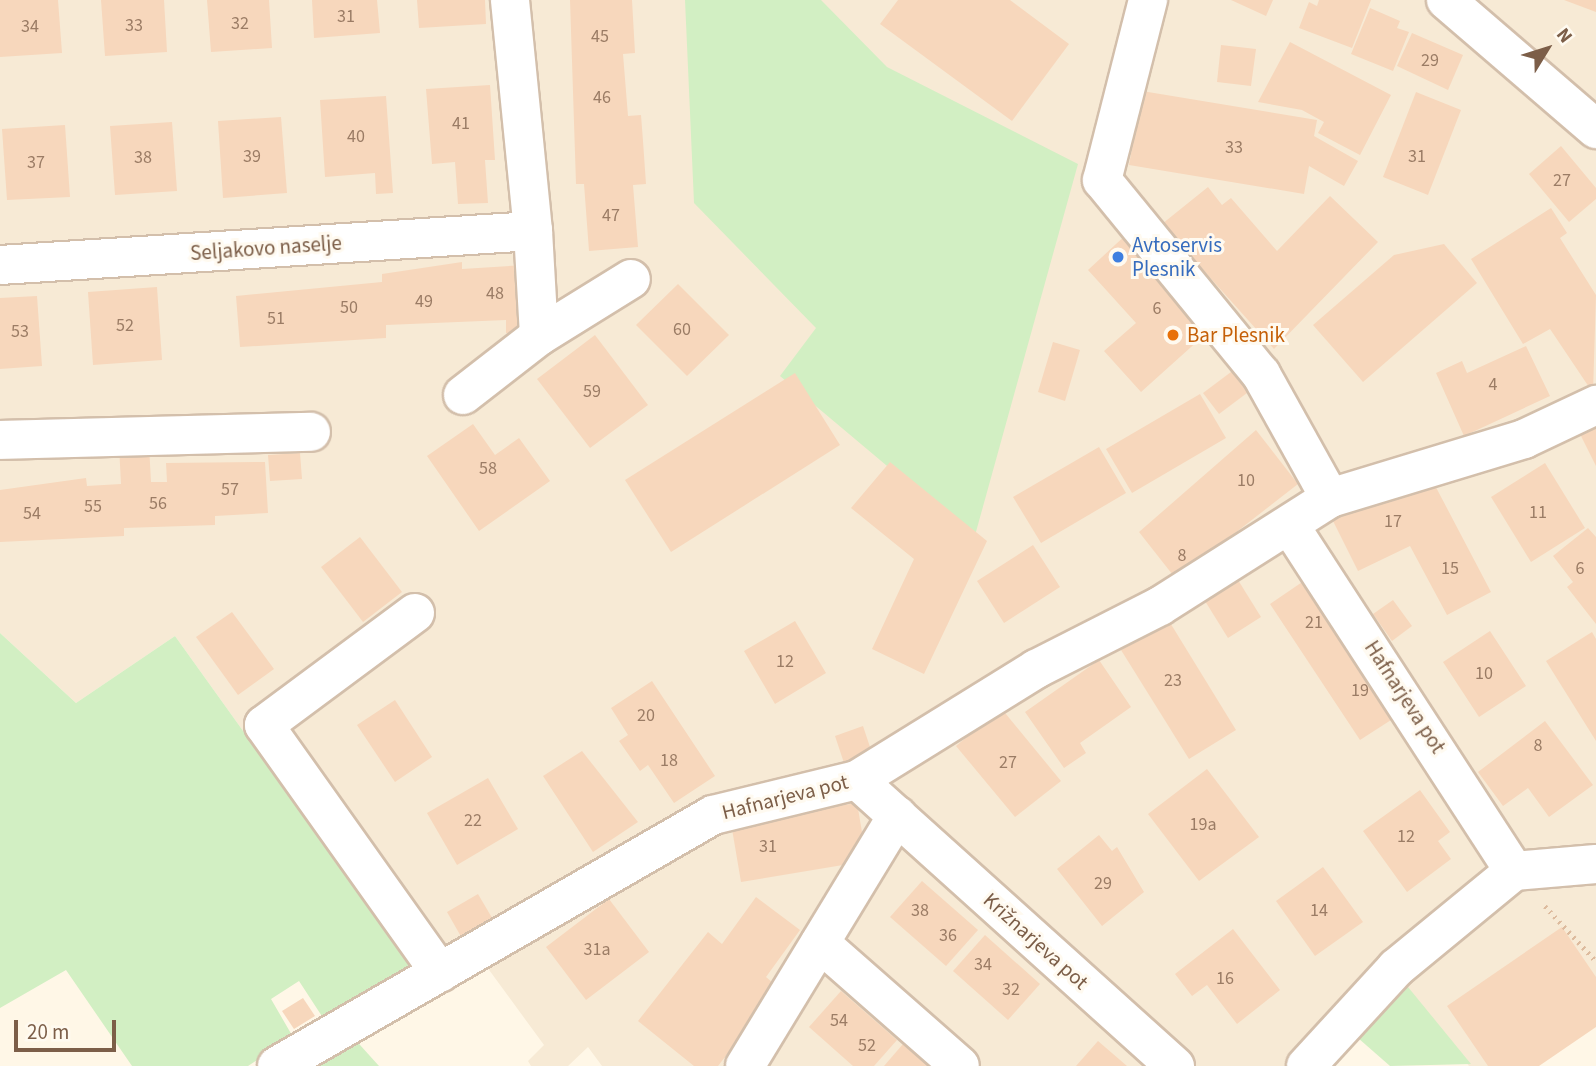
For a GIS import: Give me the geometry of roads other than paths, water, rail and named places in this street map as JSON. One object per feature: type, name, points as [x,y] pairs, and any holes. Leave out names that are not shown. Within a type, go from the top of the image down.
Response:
[{"type":"street","points":[[510,0],[533,231],[539,336]]},
{"type":"street","points":[[1148,0],[1102,180],[1261,374],[1330,498]]},
{"type":"street","points":[[1446,0],[1596,129]]},
{"type":"street","name":"Seljakovo naselje","points":[[0,265],[533,231]]},
{"type":"street","points":[[463,395],[539,336],[631,279]]},
{"type":"street","name":"Hafnarjeva pot","points":[[277,1066],[713,815],[857,780],[1036,669],[1160,607],[1330,498],[1524,439],[1596,405]]},
{"type":"street","points":[[0,440],[311,432]]},
{"type":"street","name":"Hafnarjeva pot","points":[[1290,526],[1514,871]]},
{"type":"street","points":[[415,613],[264,725],[440,973]]},
{"type":"street","name":"Križnarjeva pot","points":[[857,780],[1175,1066]]},
{"type":"street","points":[[745,1066],[897,816]]},
{"type":"street","points":[[1306,1066],[1396,968],[1514,871],[1596,864]]},
{"type":"street","points":[[820,943],[960,1066]]},
{"type":"place","name":"Avtoservis Plesnik","points":[[1118,257]]},
{"type":"place","name":"Bar Plesnik","points":[[1173,335]]}]
